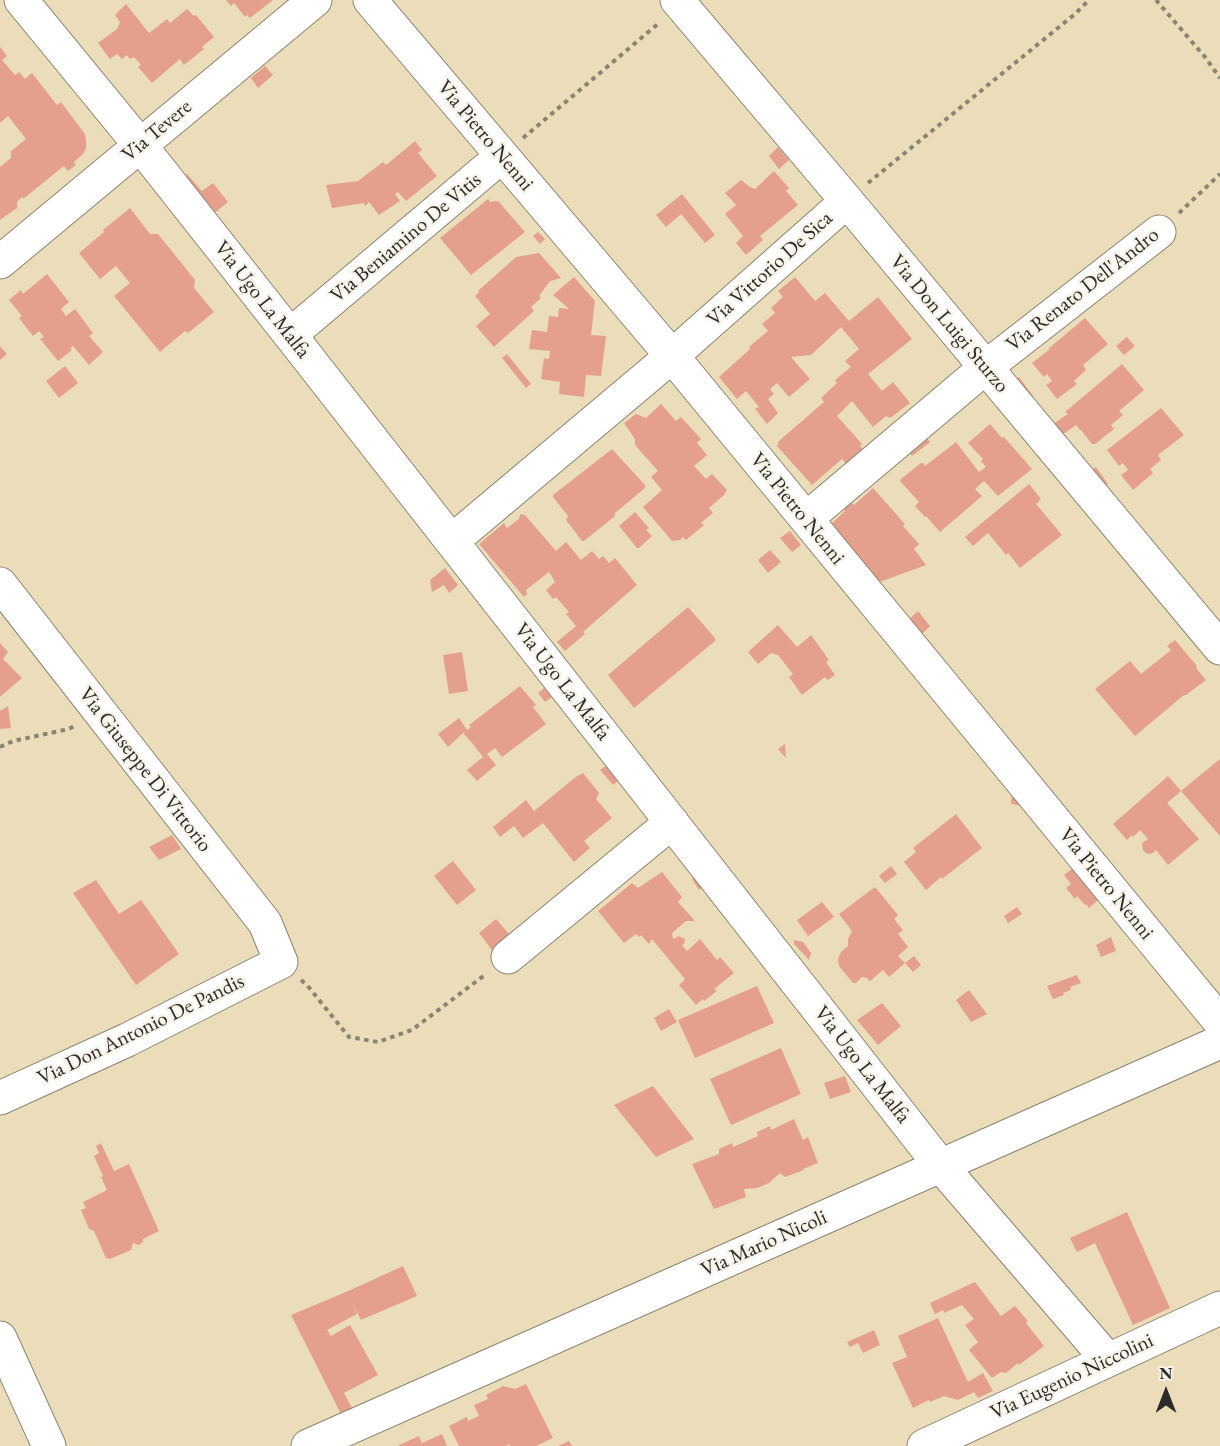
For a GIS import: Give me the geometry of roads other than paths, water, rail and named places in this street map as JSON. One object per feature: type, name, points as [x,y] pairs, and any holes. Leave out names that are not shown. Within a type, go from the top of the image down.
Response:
[{"type":"street","name":"Via Ugo La Malfa","points":[[21,0],[140,145],[290,335],[940,1165],[1108,1360]]},
{"type":"street","name":"Via Tevere","points":[[0,262],[315,0]]},
{"type":"street","name":"Via Pietro Nenni","points":[[370,0],[672,356],[1220,1022]]},
{"type":"street","name":"Via Don Luigi Sturzo","points":[[679,2],[1220,648]]},
{"type":"street","name":"Via Beniamino De Vitis","points":[[290,335],[502,156]]},
{"type":"street","name":"Via Vittorio De Sica","points":[[452,541],[672,356],[847,201]]},
{"type":"street","name":"Via Renato Dell'Andro","points":[[806,519],[986,368],[1159,231]]},
{"type":"street","name":"Via Giuseppe Di Vittorio","points":[[0,584],[265,923],[280,962]]},
{"type":"street","points":[[508,957],[672,822]]},
{"type":"street","name":"Via Don Antonio De Pandis","points":[[0,1098],[127,1040],[280,962]]},
{"type":"street","name":"Via Mario Nicoli","points":[[308,1446],[1220,1042]]},
{"type":"street","name":"Via Eugenio Niccolini","points":[[924,1446],[1220,1308]]},
{"type":"street","points":[[0,1338],[49,1446]]}]
